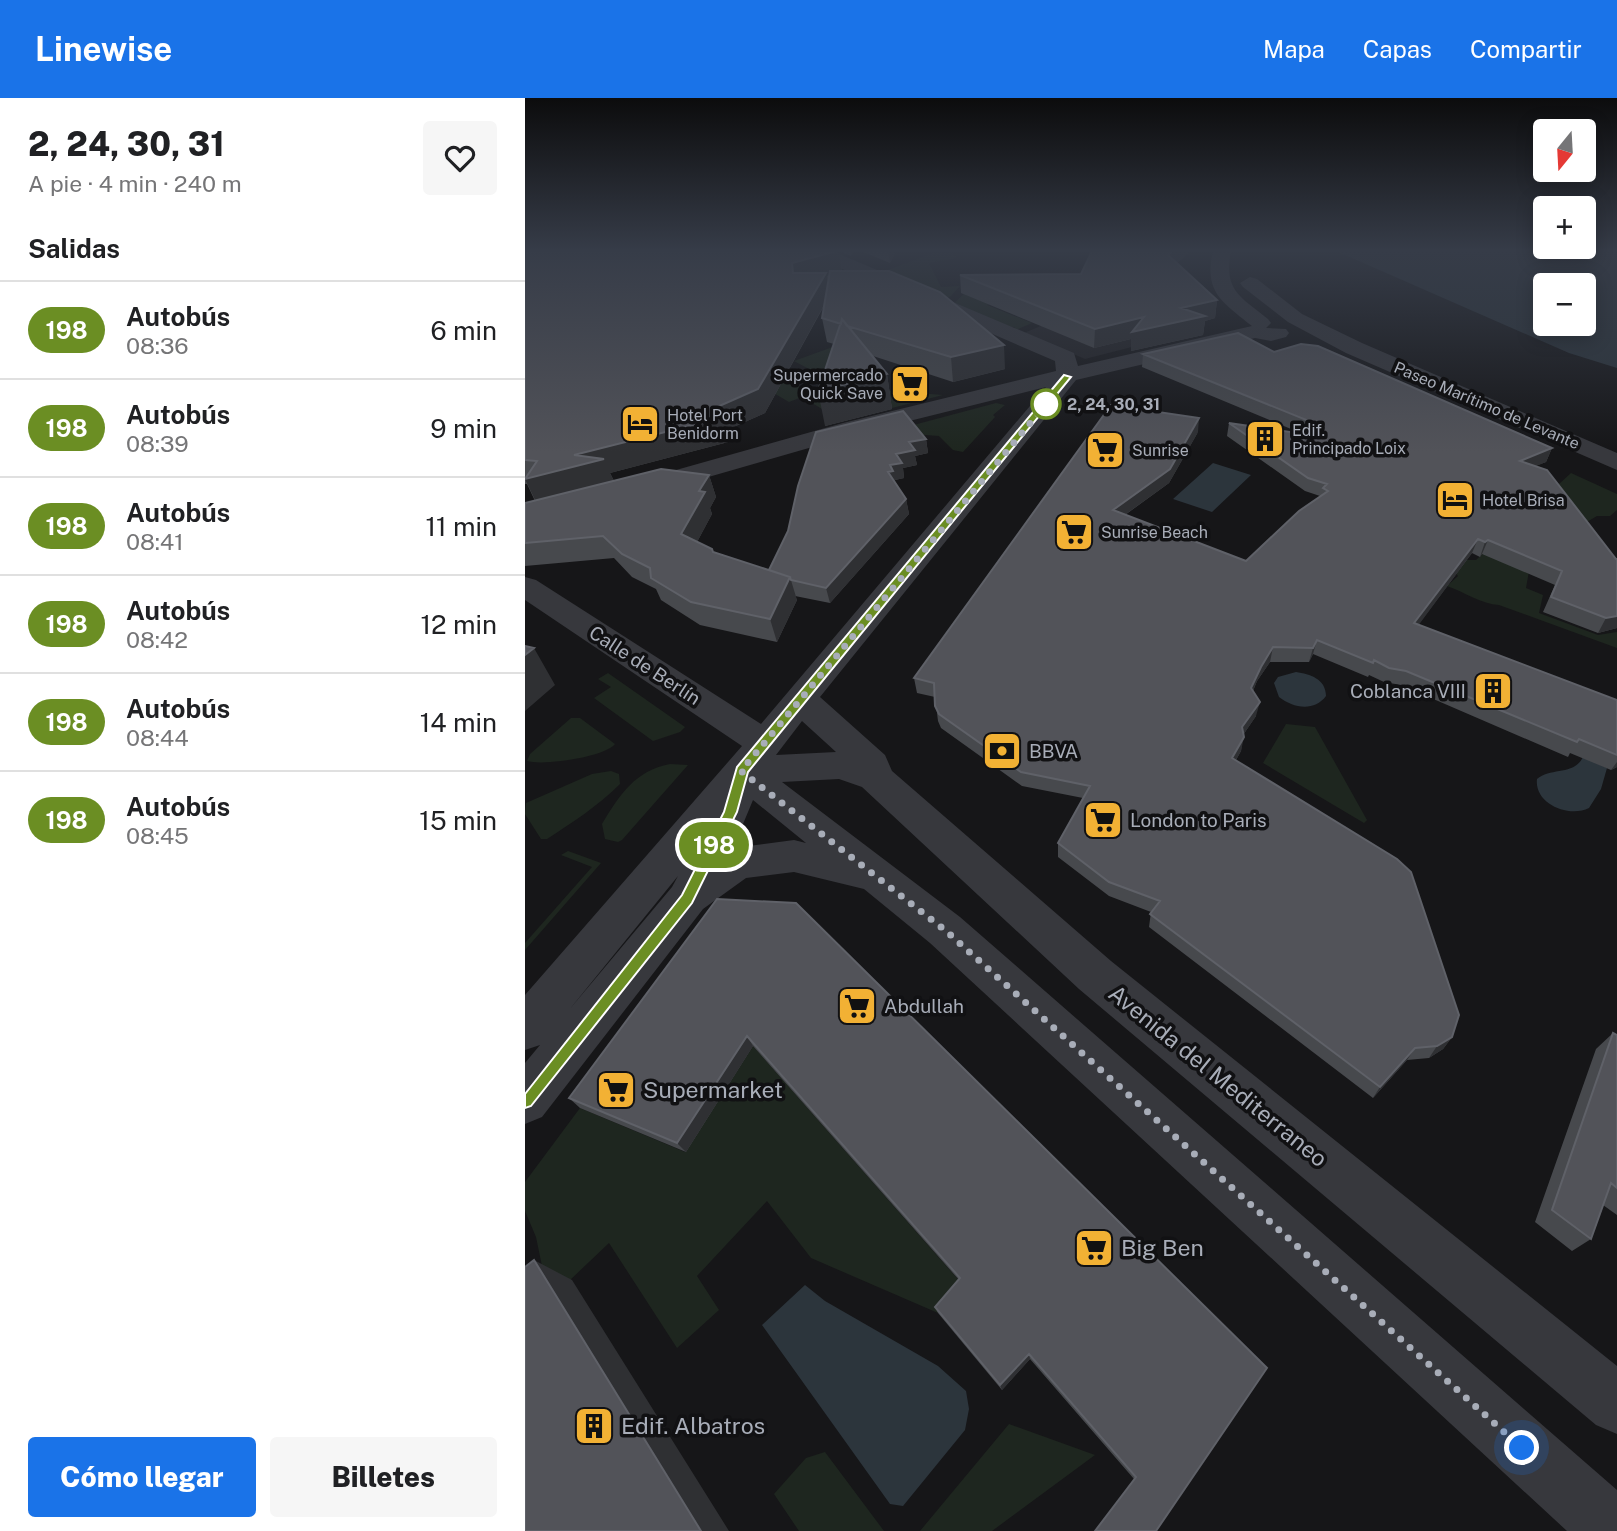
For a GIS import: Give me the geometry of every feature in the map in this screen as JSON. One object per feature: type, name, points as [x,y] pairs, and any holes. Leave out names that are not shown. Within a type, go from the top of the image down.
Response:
[{"type":"street","points":[[525,1029],[1067,377],[1066,358],[972,318]]},
{"type":"street","points":[[1252,318],[1265,330],[1617,483]]},
{"type":"street","name":"Paseo Marítimo de Levante","points":[[1295,318],[1354,348],[1617,461]]},
{"type":"street","points":[[623,492],[729,466],[801,441],[879,420],[1265,330]]},
{"type":"street","name":"Calle de Berlín","points":[[525,586],[753,757],[796,811]]},
{"type":"street","points":[[800,699],[871,764],[875,777]]},
{"type":"street","points":[[525,1100],[687,899],[731,812],[753,757]]},
{"type":"street","name":"Avenida del Mediterraneo","points":[[753,757],[816,767],[841,765],[875,777],[1095,975],[1617,1404]]},
{"type":"street","points":[[816,767],[797,778],[792,794],[796,811],[945,930],[1615,1531]]},
{"type":"street","points":[[687,899],[736,863],[794,856],[875,876]]},
{"type":"shaded area","points":[[987,318],[1019,318],[1032,323],[1016,330],[1013,329],[1015,327]]},
{"type":"shaded area","points":[[1060,318],[1114,318],[1167,338],[1085,359],[1024,333]]},
{"type":"shaded area","points":[[1489,318],[1533,318],[1533,336],[1596,336],[1596,318],[1617,318],[1617,368],[1569,353]]},
{"type":"shaded area","points":[[874,332],[837,384],[794,361]]},
{"type":"shaded area","points":[[757,362],[854,418],[842,421],[802,397],[789,402],[731,368]]},
{"type":"shaded area","points":[[843,387],[943,395],[892,408]]},
{"type":"shaded area","points":[[996,403],[1005,405],[993,415],[995,417],[963,452],[953,450],[939,436],[911,434],[906,427]]},
{"type":"shaded area","points":[[1213,463],[1251,475],[1212,512],[1173,499]]},
{"type":"shaded area","points":[[1571,473],[1617,494],[1617,510],[1610,516],[1597,516],[1532,554],[1526,588],[1543,595],[1539,613],[1598,635],[1617,632],[1617,648],[1447,586],[1458,576],[1453,570],[1466,560],[1476,560]]},
{"type":"shaded area","points":[[1296,672],[1320,681],[1326,696],[1316,704],[1303,707],[1279,697],[1274,683],[1278,677]]},
{"type":"shaded area","points":[[608,673],[685,727],[680,732],[653,741],[594,698],[611,687],[598,679]]},
{"type":"shaded area","points":[[571,718],[580,718],[615,744],[599,753],[573,759],[527,761],[530,754]]},
{"type":"shaded area","points":[[1286,724],[1315,727],[1367,820],[1364,823],[1263,763]]},
{"type":"shaded area","points":[[1583,757],[1607,768],[1601,789],[1589,808],[1572,811],[1554,807],[1541,795],[1537,779],[1574,767]]},
{"type":"shaded area","points":[[670,764],[688,765],[622,840],[618,842],[605,839],[602,824],[622,794],[647,772]]},
{"type":"shaded area","points":[[611,771],[619,774],[620,784],[576,820],[547,839],[541,839],[525,814],[526,803],[592,774]]},
{"type":"shaded area","points":[[568,851],[601,863],[525,950],[525,943],[592,867],[561,855]]},
{"type":"shaded area","points":[[753,1046],[963,1285],[938,1313],[811,1258],[767,1201],[697,1276],[719,1310],[677,1348],[609,1243],[549,1300],[536,1237],[525,1211],[525,1182],[580,1108],[685,1152]]},
{"type":"shaded area","points":[[805,1285],[825,1301],[938,1366],[966,1391],[969,1409],[965,1430],[903,1506],[890,1504],[762,1325]]},
{"type":"shaded area","points":[[1009,1424],[1095,1455],[992,1531],[920,1531]]},
{"type":"shaded area","points":[[825,1452],[884,1531],[799,1531],[774,1494],[806,1458]]},
{"type":"building","points":[[525,318],[800,318],[758,389],[717,407],[725,417],[574,455],[604,459],[525,479],[537,461],[525,460]]},
{"type":"building","points":[[822,318],[971,318],[1004,345],[951,357],[847,326],[842,319],[841,324]]},
{"type":"building","points":[[1067,318],[1140,318],[1095,329]]},
{"type":"building","points":[[1143,318],[1196,318],[1132,332]]},
{"type":"building","points":[[842,319],[887,374],[818,391]]},
{"type":"building","points":[[1238,333],[1274,352],[1301,344],[1318,346],[1552,448],[1520,461],[1547,470],[1617,559],[1617,616],[1606,618],[1551,597],[1562,571],[1488,540],[1485,542],[1478,539],[1414,623],[1617,700],[1617,755],[1579,739],[1577,742],[1406,671],[1389,668],[1374,660],[1373,663],[1317,640],[1313,648],[1273,647],[1251,688],[1260,702],[1242,727],[1244,737],[1232,758],[1397,859],[1411,872],[1459,1015],[1452,1037],[1437,1046],[1415,1048],[1380,1087],[1150,914],[1160,901],[1109,882],[1058,843],[1090,786],[1021,772],[939,714],[935,706],[934,683],[914,678],[1111,405],[1199,418],[1170,469],[1113,510],[1246,561],[1299,511],[1328,491],[1323,488],[1327,484],[1308,478],[1229,423],[1310,435],[1314,423],[1143,354]]},
{"type":"building","points":[[903,411],[926,439],[909,442],[915,450],[896,454],[902,463],[890,465],[893,471],[888,472],[906,499],[826,588],[791,580],[790,577],[769,570],[788,531],[798,486],[816,432]]},
{"type":"building","points":[[661,469],[709,475],[699,491],[705,492],[681,534],[712,549],[713,552],[790,577],[770,619],[691,602],[651,578],[650,568],[622,554],[603,536],[525,543],[525,503]]},
{"type":"building","points":[[525,646],[534,648],[525,655]]},
{"type":"building","points":[[717,899],[796,903],[1267,1368],[1156,1531],[1095,1531],[1136,1477],[1029,1354],[1000,1385],[935,1307],[960,1278],[747,1036],[677,1143],[569,1098]]},
{"type":"building","points":[[1613,1033],[1617,1035],[1617,1188],[1611,1183],[1591,1239],[1552,1210]]},
{"type":"building","name":"Edif. Albatros","points":[[534,1260],[701,1531],[525,1531],[525,1267]]},
{"type":"bus line","name":"198","points":[[525,1100],[687,899],[731,812],[741,771],[1067,377]]},
{"type":"place","name":"Supermercado Quick Save","points":[[910,384]]},
{"type":"place","name":"2, 24, 30, 31","points":[[1046,404]]},
{"type":"place","name":"Hotel Port Benidorm","points":[[640,424]]},
{"type":"place","name":"Edif. Principado Loix","points":[[1265,439]]},
{"type":"place","name":"Sunrise","points":[[1105,450]]},
{"type":"place","name":"Hotel Brisa","points":[[1455,500]]},
{"type":"place","name":"Sunrise Beach","points":[[1074,532]]},
{"type":"place","name":"Coblanca VIII","points":[[1493,691]]},
{"type":"place","name":"BBVA","points":[[1002,751]]},
{"type":"place","name":"London to Paris","points":[[1103,820]]},
{"type":"place","name":"Abdullah","points":[[857,1006]]},
{"type":"place","name":"Supermarket","points":[[616,1090]]},
{"type":"place","name":"Big Ben","points":[[1094,1248]]},
{"type":"place","name":"Edif. Albatros","points":[[594,1426]]},
{"type":"route","points":[[1046,404],[741,771],[796,811],[945,930],[1522,1448]]}]
